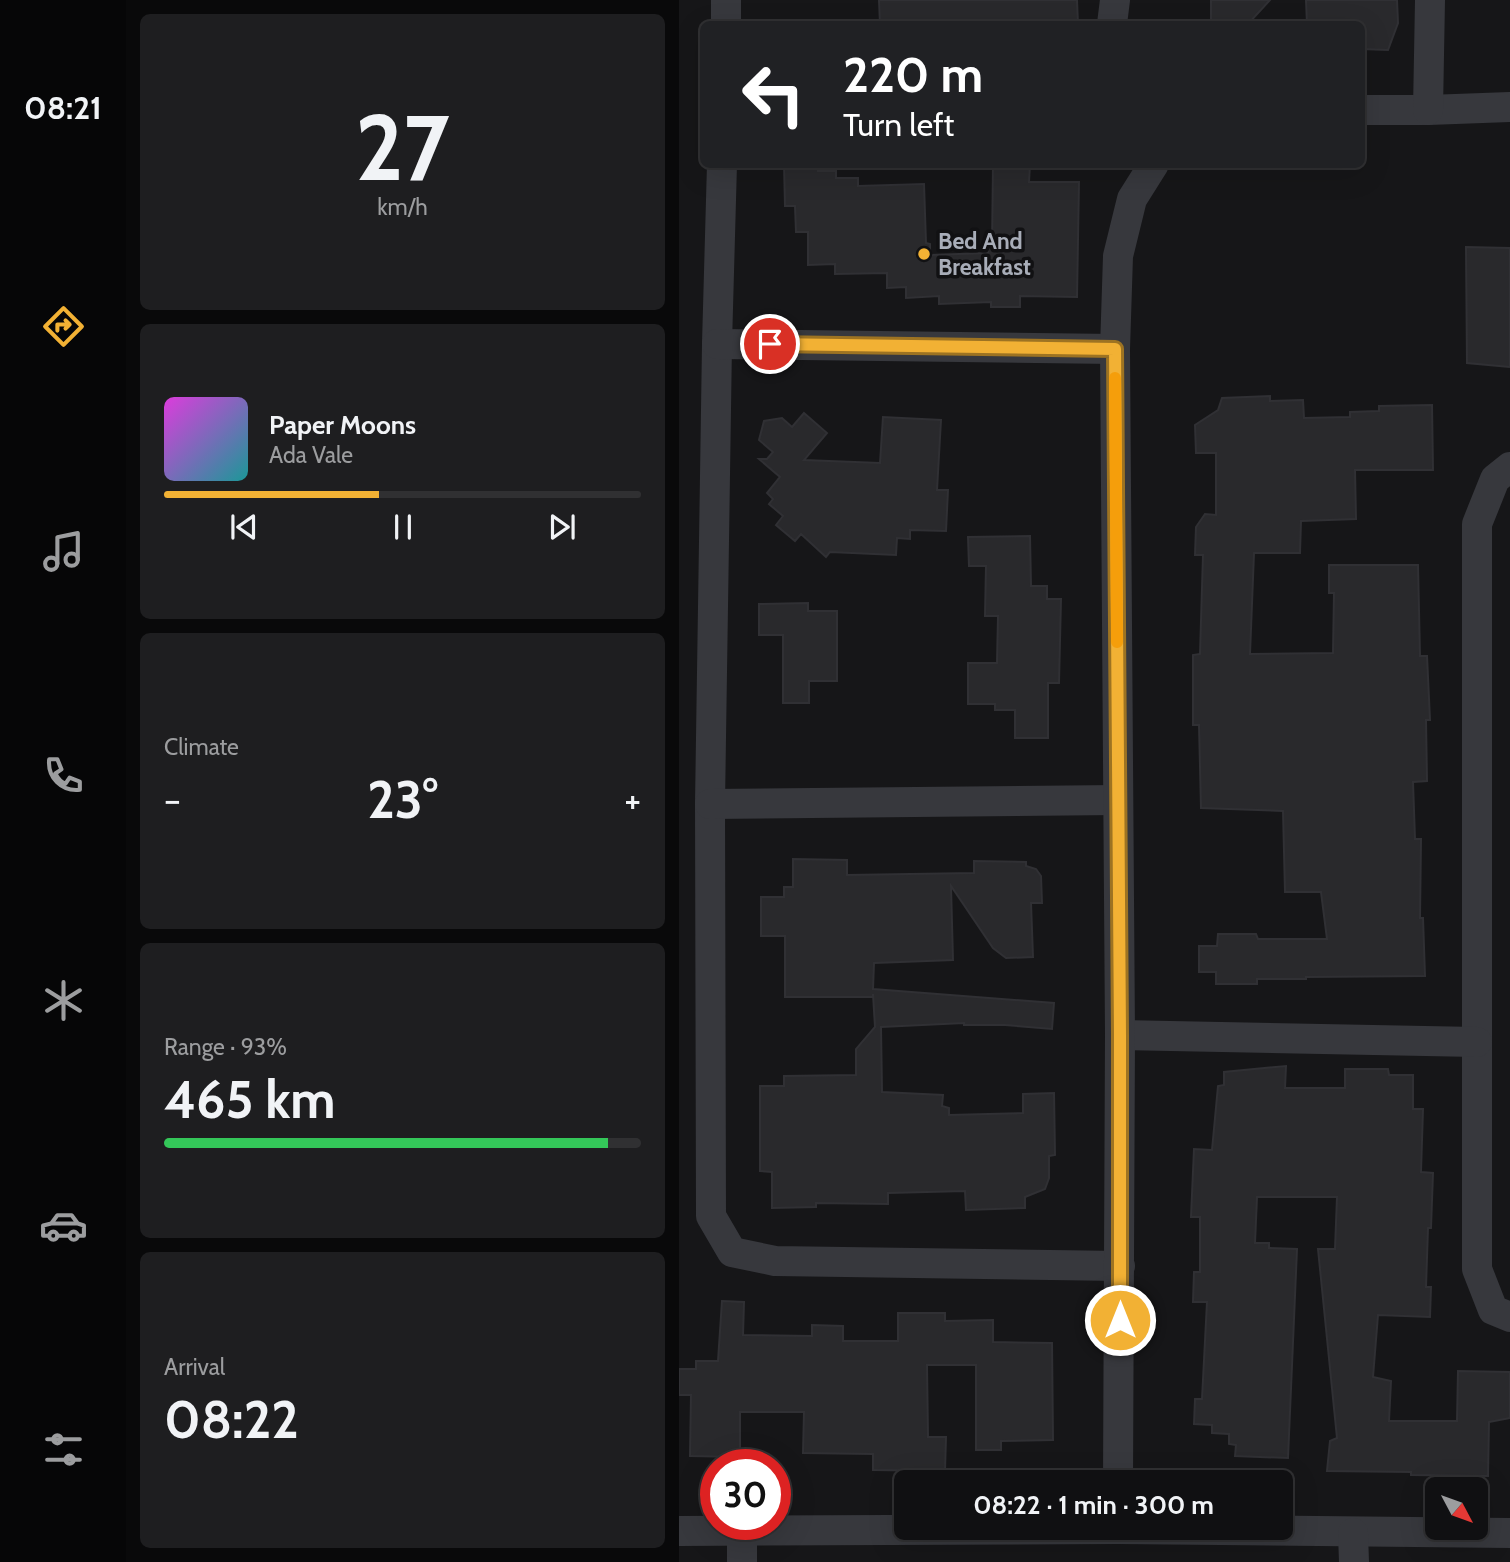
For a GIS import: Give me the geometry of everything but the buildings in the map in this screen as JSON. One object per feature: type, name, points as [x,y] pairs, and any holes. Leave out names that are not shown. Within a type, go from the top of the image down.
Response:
[{"type":"street","points":[[726,0],[726,21]]},
{"type":"street","points":[[1112,21],[1115,0]]},
{"type":"street","points":[[1428,110],[1430,0]]},
{"type":"street","points":[[1365,110],[1510,107]]},
{"type":"street","points":[[722,168],[710,804],[711,1216],[732,1252],[775,1261],[1120,1266]]},
{"type":"street","points":[[1118,1470],[1120,1035],[1115,349],[1118,256],[1132,200],[1152,168]]},
{"type":"street","points":[[717,344],[1115,349]]},
{"type":"street","points":[[1510,467],[1495,479],[1477,524],[1477,1269],[1493,1310],[1510,1317]]},
{"type":"street","points":[[710,804],[1118,800]]},
{"type":"street","points":[[1120,1035],[1478,1042]]},
{"type":"street","points":[[791,1530],[894,1529]]},
{"type":"street","points":[[679,1531],[700,1531]]},
{"type":"street","points":[[1267,1540],[1354,1547],[1510,1533]]},
{"type":"street","points":[[742,1540],[742,1562]]},
{"type":"slow traffic","points":[[1115,378],[1117,642]]},
{"type":"place","name":"Bed And Breakfast","points":[[924,254]]},
{"type":"route","points":[[770,344],[1115,349],[1120,1320]]}]
